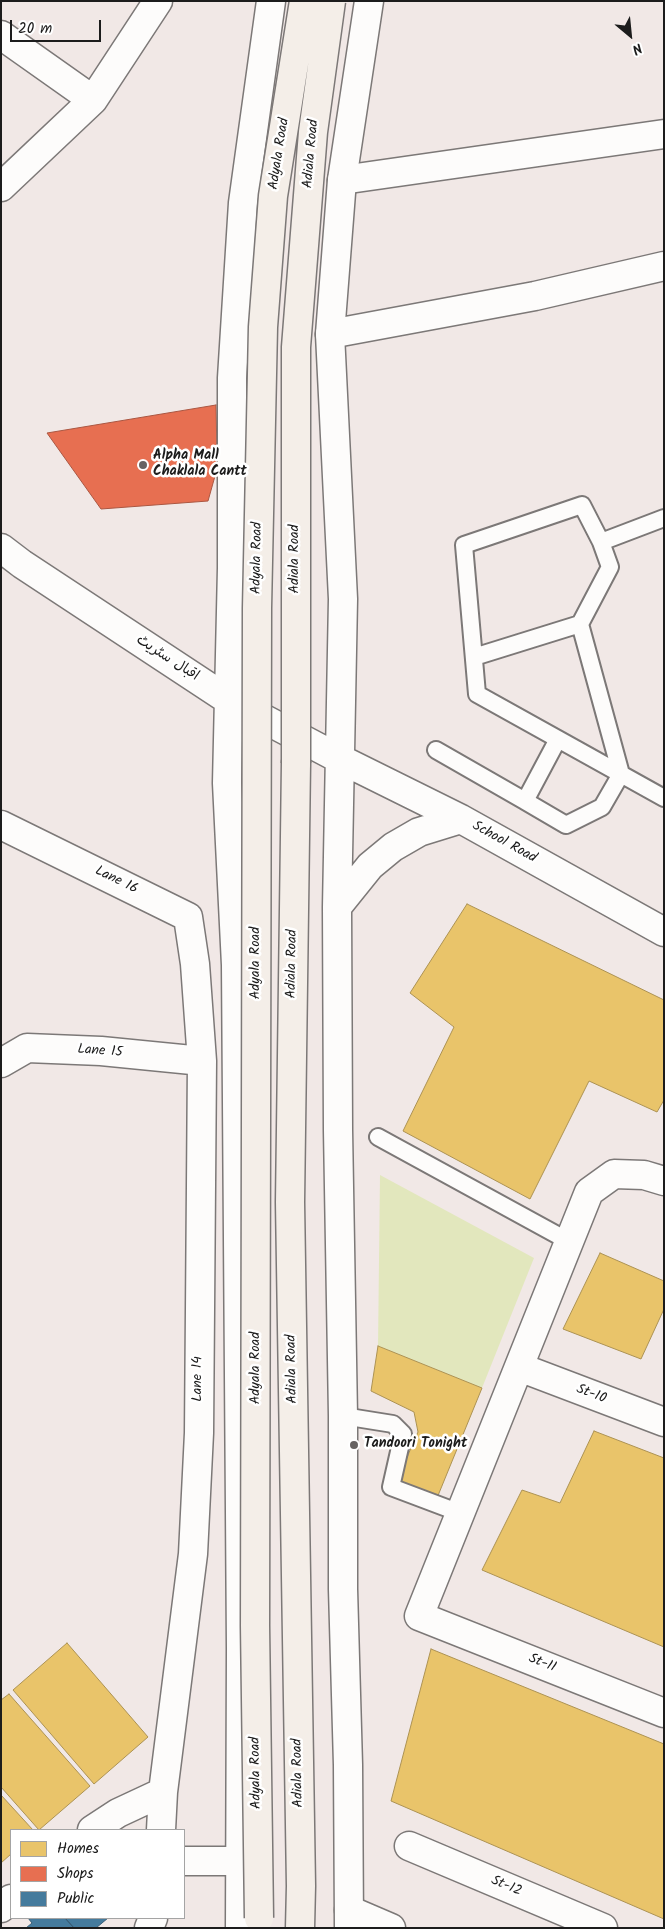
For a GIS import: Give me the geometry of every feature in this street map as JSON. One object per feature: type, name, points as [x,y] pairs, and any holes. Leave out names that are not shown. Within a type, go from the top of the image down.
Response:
[{"type":"main road","name":"Adyala Road","points":[[252,1924],[255,1625],[257,608],[263,327],[273,196],[304,1]]},
{"type":"main road","name":"Adiala Road","points":[[300,1928],[301,1886],[290,1202],[296,763],[296,347],[313,132],[331,1]]},
{"type":"street","points":[[1,187],[92,100],[158,1]]},
{"type":"street","points":[[252,1924],[240,1861],[241,1639],[236,975],[227,783],[232,568],[232,378],[243,203],[271,1]]},
{"type":"street","points":[[369,1],[342,180],[330,334],[342,599],[337,907],[338,1130],[343,1416],[342,1589],[348,1765],[349,1919],[391,1928]]},
{"type":"street","points":[[1,35],[92,100]]},
{"type":"street","points":[[342,180],[664,134]]},
{"type":"street","points":[[330,334],[536,296],[664,266]]},
{"type":"street","name":"اقبال سٹریٹ","points":[[1,548],[22,564],[230,701],[340,759]]},
{"type":"street","name":"School Road","points":[[340,759],[461,819],[664,932]]},
{"type":"street","points":[[337,907],[370,866],[393,847],[419,832],[461,819]]},
{"type":"street","name":"Lane 16","points":[[1,825],[188,917],[195,964]]},
{"type":"street","name":"Lane 14","points":[[161,1829],[163,1792],[193,1554],[198,1433],[202,1061],[195,964]]},
{"type":"street","name":"Lane 15","points":[[1,1063],[27,1048],[101,1051],[202,1061]]},
{"type":"street","points":[[460,1513],[589,1192],[614,1174],[644,1175],[664,1181]]},
{"type":"street","name":"St-10","points":[[519,1367],[664,1422]]},
{"type":"street","name":"St-11","points":[[460,1513],[420,1616],[664,1713]]},
{"type":"street","points":[[94,1829],[118,1814],[163,1792]]},
{"type":"street","name":"St-12","points":[[409,1846],[603,1928]]},
{"type":"street","points":[[185,1861],[240,1861]]},
{"type":"lane","points":[[436,750],[566,825],[602,807],[621,774],[580,624],[610,567],[582,505],[464,545],[477,694],[621,774],[664,798]]},
{"type":"lane","points":[[600,542],[664,518]]},
{"type":"lane","points":[[474,657],[580,624]]},
{"type":"lane","points":[[526,801],[558,739]]},
{"type":"lane","points":[[378,1137],[570,1242]]},
{"type":"lane","points":[[343,1416],[393,1424],[403,1434],[391,1487],[460,1513]]},
{"type":"green space","points":[[380,1175],[534,1258],[482,1388],[378,1346]]},
{"type":"building: Homes","points":[[467,904],[664,1000],[664,1100],[657,1112],[589,1081],[530,1199],[403,1131],[454,1027],[410,993]]},
{"type":"building: Homes","points":[[600,1253],[664,1281],[664,1309],[641,1359],[563,1329]]},
{"type":"building: Homes","points":[[378,1346],[482,1388],[437,1498],[395,1485],[418,1432],[414,1412],[371,1391]]},
{"type":"building: Homes","points":[[594,1431],[664,1458],[664,1647],[482,1570],[522,1490],[560,1503]]},
{"type":"building: Homes","points":[[67,1643],[148,1737],[94,1784],[13,1690]]},
{"type":"building: Homes","points":[[431,1649],[664,1744],[664,1919],[391,1801]]},
{"type":"building: Homes","points":[[9,1694],[90,1786],[40,1829],[1,1787],[1,1700]]},
{"type":"building: Homes","points":[[1,1795],[32,1829],[10,1829],[10,1855],[1,1863]]},
{"type":"building: Shops","name":"Alpha Mall Chaklala Cantt","points":[[216,405],[217,455],[215,476],[208,501],[101,509],[47,433]]},
{"type":"building: Public","points":[[29,1919],[66,1919],[74,1928],[26,1928],[32,1923]]},
{"type":"building: Public","points":[[66,1919],[107,1919],[96,1928],[74,1928]]},
{"type":"place","name":"Alpha Mall Chaklala Cantt","points":[[143,465]]},
{"type":"place","name":"Tandoori Tonight","points":[[354,1445]]}]
